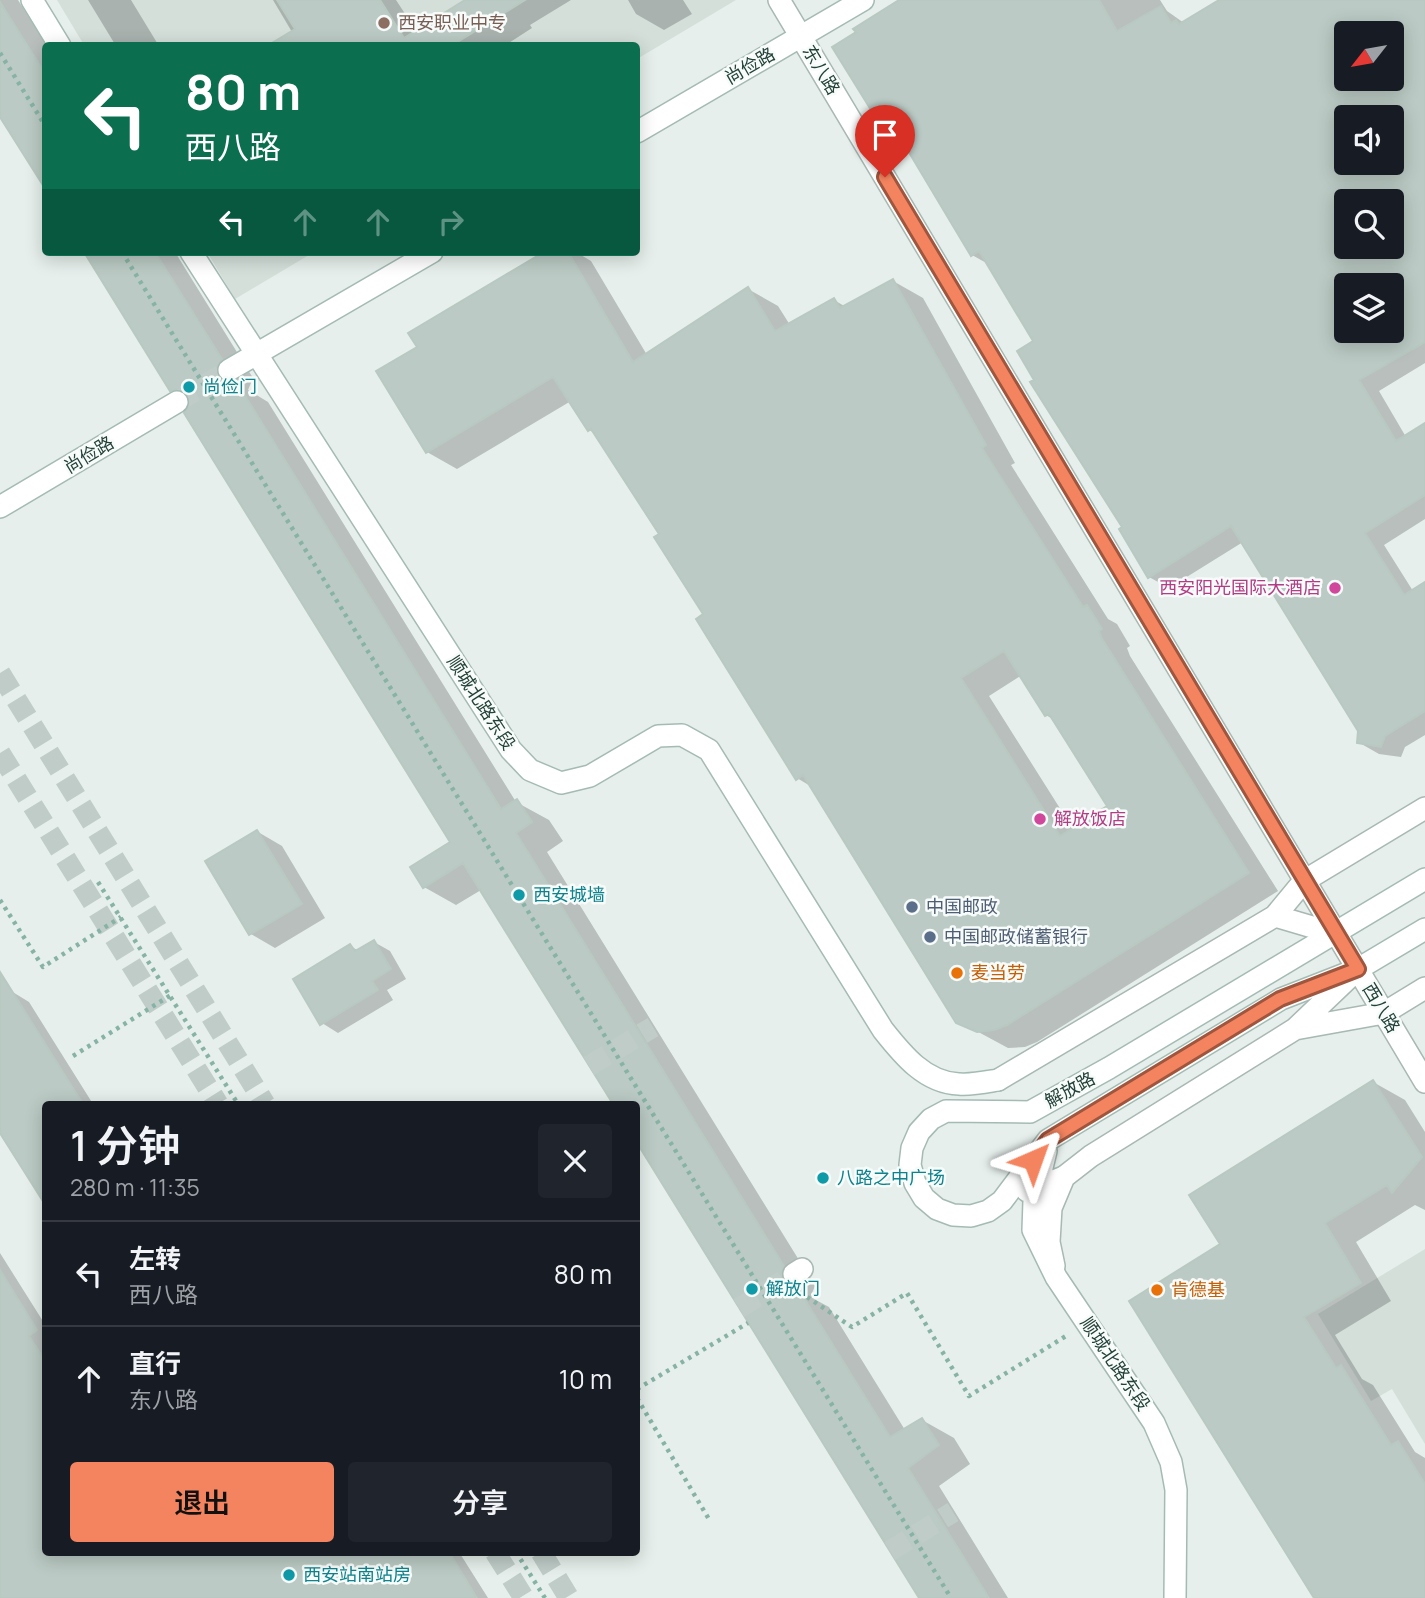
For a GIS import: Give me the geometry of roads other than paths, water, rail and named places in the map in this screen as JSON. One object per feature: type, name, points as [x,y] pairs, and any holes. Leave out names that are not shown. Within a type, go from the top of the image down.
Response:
[{"type":"street","points":[[32,0],[58,42]]},
{"type":"street","name":"东八路","points":[[779,0],[1336,934]]},
{"type":"street","name":"尚俭路","points":[[640,130],[863,0]]},
{"type":"street","name":"顺城北路东段","points":[[194,256],[511,750],[530,770],[561,783],[590,776],[658,736],[682,735],[709,750],[883,1030],[906,1058],[932,1077],[957,1084],[998,1080],[1275,916]]},
{"type":"street","points":[[229,370],[425,256]]},
{"type":"street","name":"尚俭路","points":[[0,507],[177,402]]},
{"type":"street","points":[[1336,934],[1275,916],[1304,881],[1425,808]]},
{"type":"street","name":"解放路","points":[[1425,879],[1109,1068],[1030,1112],[946,1111],[931,1119],[919,1132],[912,1148],[910,1165],[915,1183],[924,1198],[937,1209],[953,1215],[971,1216],[988,1211],[1002,1201],[1048,1140],[1280,999],[1358,969],[1425,929]]},
{"type":"street","name":"西八路","points":[[1336,934],[1425,1082]]},
{"type":"street","points":[[1002,1201],[1064,1177],[1091,1156],[1295,1029],[1358,969]]},
{"type":"street","points":[[1295,1029],[1384,1013],[1425,988]]},
{"type":"street","name":"顺城北路东段","points":[[1048,1140],[1037,1188],[1033,1230],[1056,1277],[1154,1423],[1171,1462],[1176,1490],[1175,1598]]},
{"type":"street","points":[[1056,1277],[1049,1242],[1051,1208],[1064,1177]]},
{"type":"tunnel","points":[[177,402],[229,370]]},
{"type":"tunnel","points":[[0,673],[263,1101]]},
{"type":"tunnel","points":[[0,753],[216,1101]]},
{"type":"tunnel","points":[[589,1066],[653,1027]]},
{"type":"tunnel","points":[[739,1308],[794,1274]]},
{"type":"tunnel","points":[[890,1551],[953,1512]]},
{"type":"tunnel","points":[[498,1556],[524,1598]]},
{"type":"tunnel","points":[[543,1556],[569,1598]]},
{"type":"place","name":"西安职业中专","points":[[384,23]]},
{"type":"place","name":"尚俭门","points":[[189,387]]},
{"type":"place","name":"西安阳光国际大酒店","points":[[1335,588]]},
{"type":"place","name":"解放饭店","points":[[1040,819]]},
{"type":"place","name":"西安城墙","points":[[519,895]]},
{"type":"place","name":"中国邮政","points":[[912,907]]},
{"type":"place","name":"中国邮政储蓄银行","points":[[930,937]]},
{"type":"place","name":"麦当劳","points":[[957,973]]},
{"type":"place","name":"八路之中广场","points":[[823,1178]]},
{"type":"place","name":"解放门","points":[[752,1289]]},
{"type":"place","name":"肯德基","points":[[1157,1290]]},
{"type":"place","name":"西安站南站房","points":[[289,1575]]}]
